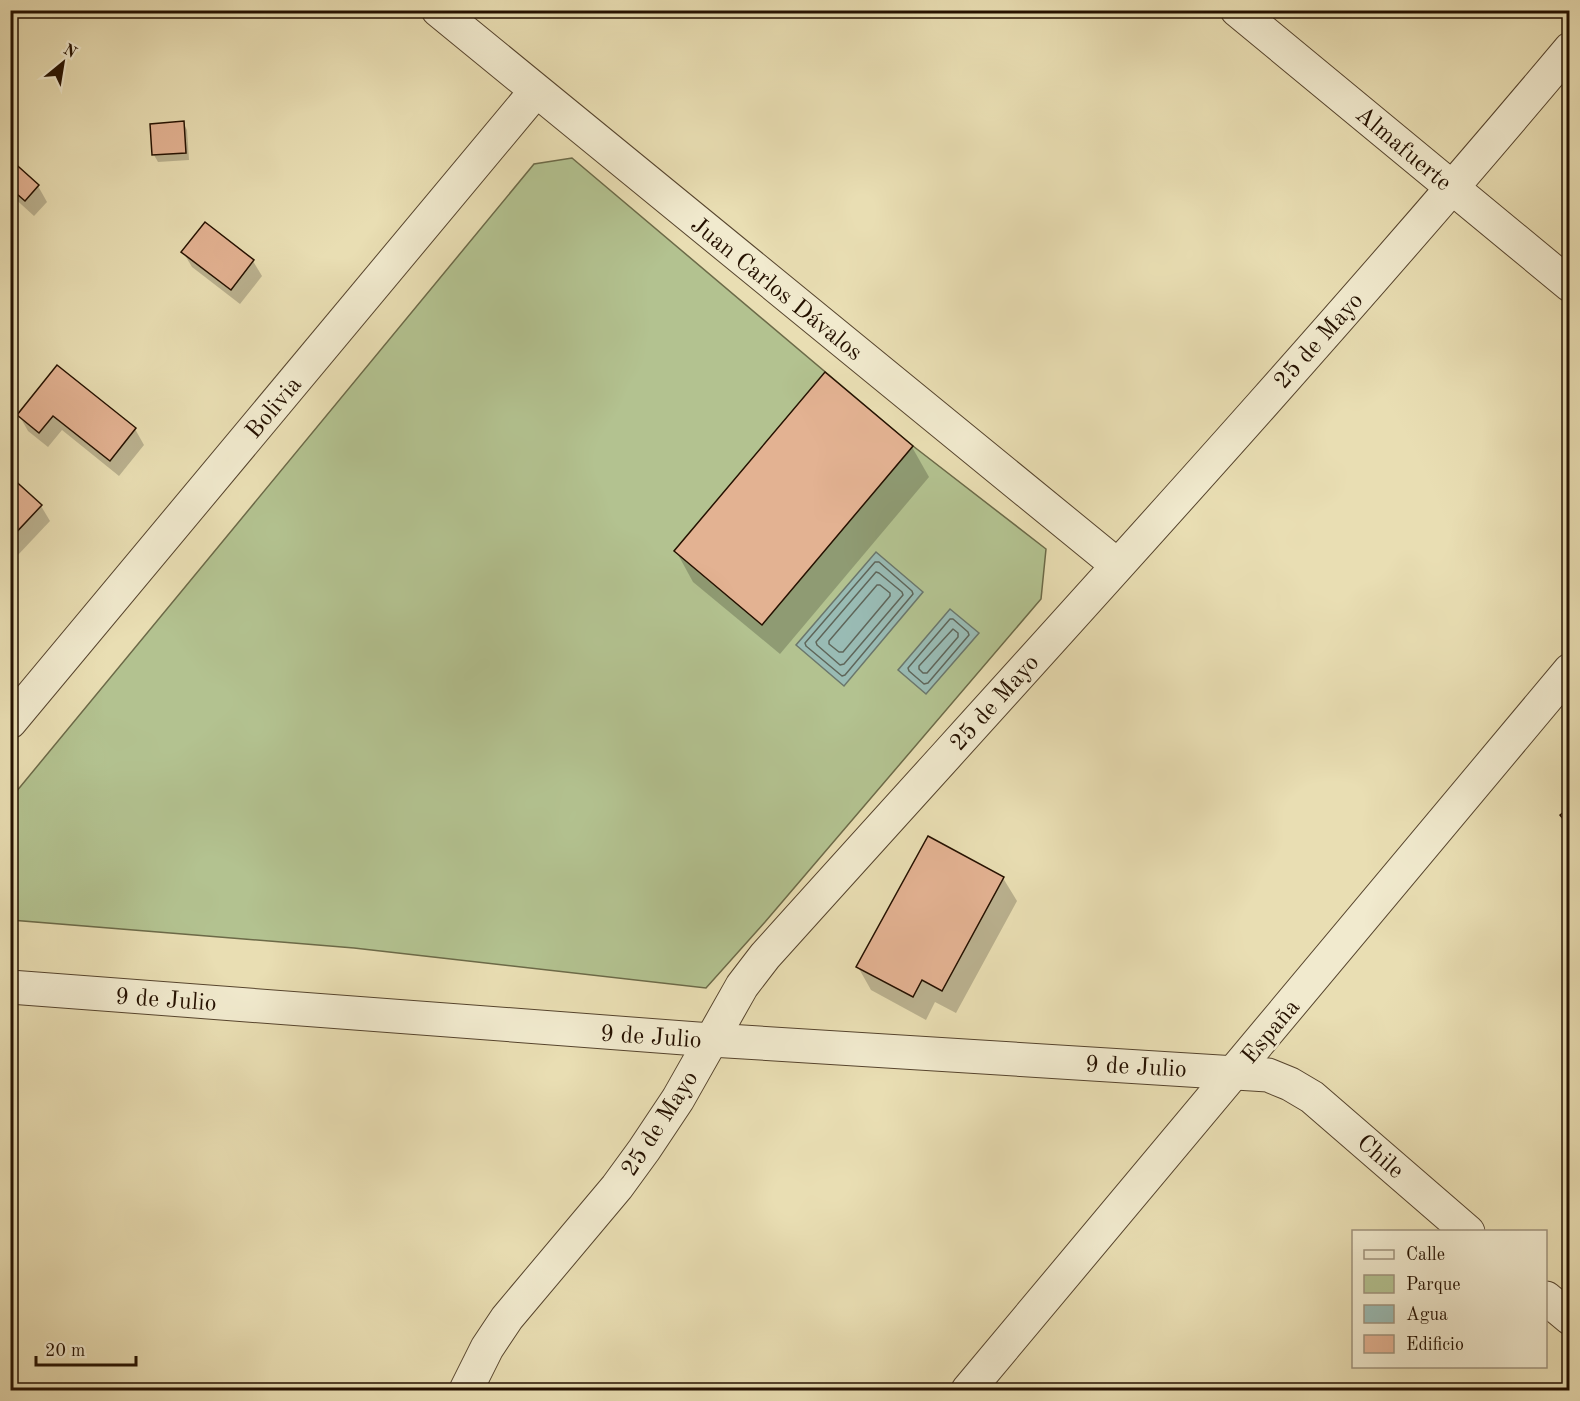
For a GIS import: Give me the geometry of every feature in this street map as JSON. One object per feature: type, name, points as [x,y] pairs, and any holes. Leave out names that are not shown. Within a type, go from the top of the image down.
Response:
[{"type":"street","name":"Juan Carlos Dávalos","points":[[438,10],[535,92],[1117,565]]},
{"type":"street","name":"Almafuerte","points":[[1238,10],[1569,285]]},
{"type":"street","name":"25 de Mayo","points":[[466,1390],[487,1348],[507,1318],[617,1187],[678,1099],[742,986],[765,956],[1453,188],[1569,49]]},
{"type":"street","name":"Bolivia","points":[[10,722],[535,92]]},
{"type":"street","name":"España","points":[[968,1390],[1236,1072],[1569,670]]},
{"type":"street","name":"9 de Julio","points":[[10,987],[711,1040],[1236,1072],[1268,1075],[1290,1084]]},
{"type":"street","name":"Chile","points":[[1290,1084],[1312,1097],[1466,1230]]},
{"type":"street","points":[[1547,1300],[1569,1318]]},
{"type":"green space","points":[[572,158],[913,446],[1046,549],[1041,599],[706,988],[354,948],[11,920],[11,798],[534,164]]},
{"type":"water","points":[[876,552],[923,592],[844,686],[796,645]]},
{"type":"water","points":[[950,609],[979,633],[926,694],[898,670]]},
{"type":"building","points":[[184,121],[186,153],[152,155],[150,124]]},
{"type":"building","points":[[10,159],[39,185],[25,201],[10,188]]},
{"type":"building","points":[[205,222],[254,260],[231,290],[181,252]]},
{"type":"building","points":[[57,365],[136,428],[110,461],[53,416],[39,433],[17,415]]},
{"type":"building","points":[[825,372],[913,446],[762,625],[674,551]]},
{"type":"building","points":[[10,476],[42,505],[10,539]]},
{"type":"building","points":[[1570,807],[1570,827],[1560,815]]},
{"type":"building","points":[[928,836],[1004,877],[942,991],[922,980],[913,997],[856,967]]}]
